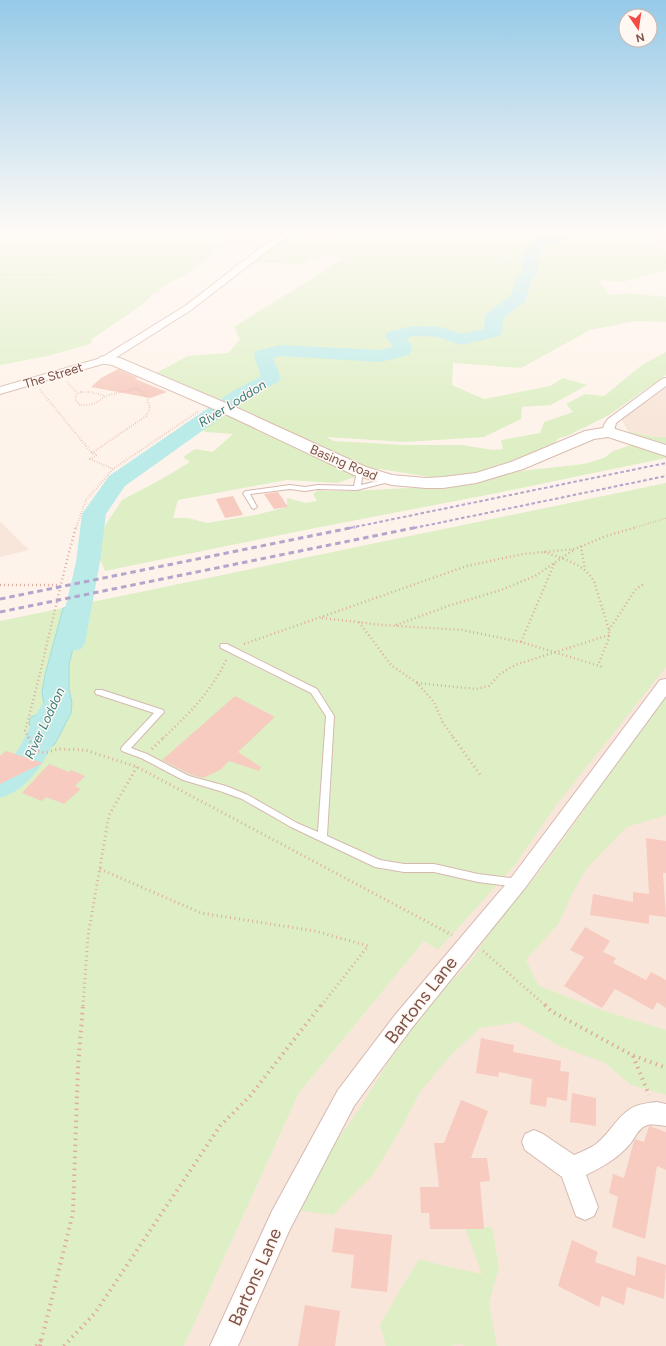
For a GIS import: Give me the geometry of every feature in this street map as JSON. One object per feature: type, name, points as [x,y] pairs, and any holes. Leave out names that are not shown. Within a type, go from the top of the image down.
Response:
[{"type":"street","name":"The Street","points":[[0,391],[105,360],[188,308],[208,293]]},
{"type":"street","name":"Basing Road","points":[[105,360],[115,361],[229,410],[360,472],[374,477],[391,480],[434,483],[475,478],[492,474],[591,434],[609,432]]},
{"type":"street","points":[[666,381],[612,421],[609,425],[609,432],[666,451]]},
{"type":"street","name":"Bartons Lane","points":[[224,1346],[281,1220],[346,1098],[403,1022],[518,883],[666,684]]},
{"type":"street","points":[[572,1169],[604,1153],[621,1138],[630,1124],[639,1116],[661,1114]]},
{"type":"street","points":[[534,1142],[572,1169],[585,1207]]},
{"type":"lane","points":[[357,488],[360,472]]},
{"type":"lane","points":[[254,508],[246,493],[290,487],[305,489],[318,487],[357,488],[391,480]]},
{"type":"lane","points":[[227,647],[314,691],[330,716],[322,838]]},
{"type":"lane","points":[[99,692],[160,712],[125,749],[144,756],[186,778],[223,788],[245,797],[294,825],[378,864],[404,868],[434,868],[478,878],[515,884],[518,883]]},
{"type":"path","points":[[72,380],[67,382],[77,393]]},
{"type":"path","points":[[35,386],[66,420],[92,453],[97,456],[90,459],[113,469]]},
{"type":"path","points":[[77,393],[75,400],[80,405],[91,405],[100,401],[105,396],[138,388],[144,393],[152,406],[151,412],[146,416],[92,453]]},
{"type":"path","points":[[77,393],[96,392],[105,396]]},
{"type":"path","points":[[212,403],[113,469],[86,500],[77,524],[60,585],[38,684],[24,731],[35,750],[44,753],[58,750],[86,750],[137,767],[484,951],[551,1011],[632,1055],[666,1068]]},
{"type":"path","points":[[396,626],[451,605],[501,590],[535,576],[575,549],[606,536],[666,518]]},
{"type":"path","points":[[581,546],[585,570]]},
{"type":"path","points":[[144,756],[203,700],[219,677],[227,647],[320,618],[467,566],[523,554],[575,549]]},
{"type":"path","points":[[543,552],[561,558],[585,570],[593,580],[609,630],[609,638],[598,665]]},
{"type":"path","points":[[521,642],[555,562]]},
{"type":"path","points":[[609,630],[636,589],[644,584]]},
{"type":"path","points":[[0,585],[60,585]]},
{"type":"path","points":[[320,618],[396,626],[462,630],[521,642],[602,667]]},
{"type":"path","points":[[359,622],[391,665],[417,683],[434,702],[443,723],[481,776]]},
{"type":"path","points":[[417,683],[476,690],[488,686],[500,674],[515,665],[609,635]]},
{"type":"path","points":[[40,1346],[73,1213],[78,1067],[88,936],[109,815],[133,772]]},
{"type":"path","points":[[64,1346],[95,1313],[220,1126],[250,1096],[368,946],[315,931],[201,913],[100,869]]},
{"type":"path","points":[[632,1055],[661,1114]]},
{"type":"path","points":[[36,1346],[41,1340]]},
{"type":"shaded area","points":[[666,388],[666,437],[654,437],[628,431],[621,419]]},
{"type":"shaded area","points":[[0,521],[29,550],[0,557]]},
{"type":"shaded area","points":[[666,649],[666,1346],[184,1346],[299,1093],[648,668]]},
{"type":"green space","points":[[0,293],[155,293],[142,305],[92,339],[90,341],[93,341],[90,344],[48,356],[0,365]]},
{"type":"green space","points":[[289,293],[608,293],[610,295],[626,293],[666,297],[666,322],[636,321],[590,330],[521,368],[453,363],[452,385],[484,399],[550,386],[563,378],[587,385],[551,405],[522,407],[521,419],[484,437],[405,442],[326,437],[334,441],[405,445],[462,445],[493,450],[503,449],[501,440],[540,433],[544,422],[573,412],[566,404],[585,394],[604,396],[642,365],[666,352],[666,375],[609,415],[567,436],[559,438],[552,446],[520,461],[479,474],[436,478],[380,469],[337,483],[287,480],[178,500],[173,518],[188,518],[207,523],[255,515],[287,507],[287,498],[306,503],[317,501],[313,494],[317,491],[428,487],[520,471],[584,464],[604,458],[613,451],[634,444],[666,455],[666,458],[105,571],[97,553],[104,527],[122,500],[190,462],[183,457],[195,449],[213,452],[233,434],[206,432],[197,427],[220,411],[248,415],[156,373],[188,356],[229,353],[240,339],[234,327]]},
{"type":"green space","points":[[628,431],[654,437],[666,437],[666,445],[629,433]]},
{"type":"green space","points":[[666,483],[666,667],[557,804],[515,865],[438,950],[424,941],[299,1093],[184,1346],[0,1346],[0,621]]},
{"type":"green space","points":[[666,697],[666,815],[627,827],[587,868],[572,894],[559,923],[526,960],[539,986],[607,1012],[666,1030],[666,1095],[631,1085],[605,1063],[559,1046],[518,1022],[480,1028],[452,1054],[420,1092],[401,1129],[372,1176],[333,1215],[295,1210],[324,1158],[358,1111],[387,1064],[431,1002],[470,962],[500,918],[537,875],[610,772]]},
{"type":"green space","points":[[492,1227],[499,1267],[489,1303],[497,1346],[464,1346],[462,1344],[450,1346],[386,1346],[380,1325],[419,1259],[482,1274],[465,1228]]},
{"type":"water","points":[[84,604],[77,639],[69,664],[69,689],[72,703],[71,713],[55,744],[50,747],[38,746],[34,736],[34,726],[29,725],[30,718],[39,713],[44,705],[42,692],[45,675],[63,608]]},
{"type":"building","points":[[118,369],[138,378],[135,379],[167,392],[150,398],[91,387],[101,378]]},
{"type":"building","points":[[278,492],[288,507],[274,509],[264,494]]},
{"type":"building","points":[[233,496],[243,515],[225,518],[216,499]]},
{"type":"building","points":[[235,696],[275,717],[238,752],[261,767],[259,771],[229,761],[220,770],[203,778],[192,775],[162,760]]},
{"type":"building","points":[[6,751],[43,763],[0,784],[0,756]]},
{"type":"building","points":[[49,764],[69,772],[71,770],[85,776],[75,786],[81,789],[64,804],[46,797],[42,801],[22,793]]},
{"type":"building","points":[[646,838],[666,841],[666,873],[663,873],[666,917],[649,915],[649,924],[590,915],[593,894],[633,902],[633,892],[649,894]]},
{"type":"building","points":[[585,927],[610,941],[603,952],[616,958],[613,963],[646,980],[651,972],[666,980],[666,1008],[657,1002],[653,1010],[615,989],[602,1008],[564,986],[584,957],[570,950]]},
{"type":"building","points":[[481,1038],[514,1045],[513,1052],[561,1061],[560,1071],[569,1072],[567,1101],[547,1097],[546,1107],[530,1104],[532,1079],[499,1072],[498,1077],[476,1073]]},
{"type":"building","points":[[572,1093],[596,1098],[596,1126],[570,1122]]},
{"type":"building","points":[[461,1100],[488,1111],[471,1158],[487,1158],[490,1181],[480,1182],[484,1229],[430,1229],[429,1213],[421,1213],[420,1187],[439,1187],[434,1143],[444,1143]]},
{"type":"building","points":[[649,1126],[666,1132],[666,1170],[657,1166],[645,1239],[612,1227],[618,1197],[609,1193],[613,1174],[624,1178],[634,1141],[635,1139],[644,1142]]},
{"type":"building","points":[[335,1228],[392,1235],[387,1292],[351,1288],[354,1255],[332,1252]]},
{"type":"building","points":[[572,1240],[598,1252],[595,1262],[635,1276],[637,1256],[666,1265],[664,1299],[627,1287],[624,1305],[602,1296],[599,1307],[558,1286]]},
{"type":"building","points":[[305,1305],[340,1311],[335,1346],[298,1346]]},
{"type":"waterway","name":"River Loddon","points":[[71,643],[88,562],[94,514],[117,481],[240,395],[271,378],[263,355],[280,350],[380,356],[403,351],[403,346],[394,336],[414,331],[440,332],[461,340],[493,332],[494,316],[519,298],[520,293]]},
{"type":"waterway","name":"River Loddon","points":[[0,787],[20,771],[35,750],[53,710]]},
{"type":"railway","points":[[350,528],[666,463]]},
{"type":"railway","points":[[414,528],[666,476]]},
{"type":"railway","points":[[0,599],[355,527]]},
{"type":"railway","points":[[0,612],[418,527]]}]
